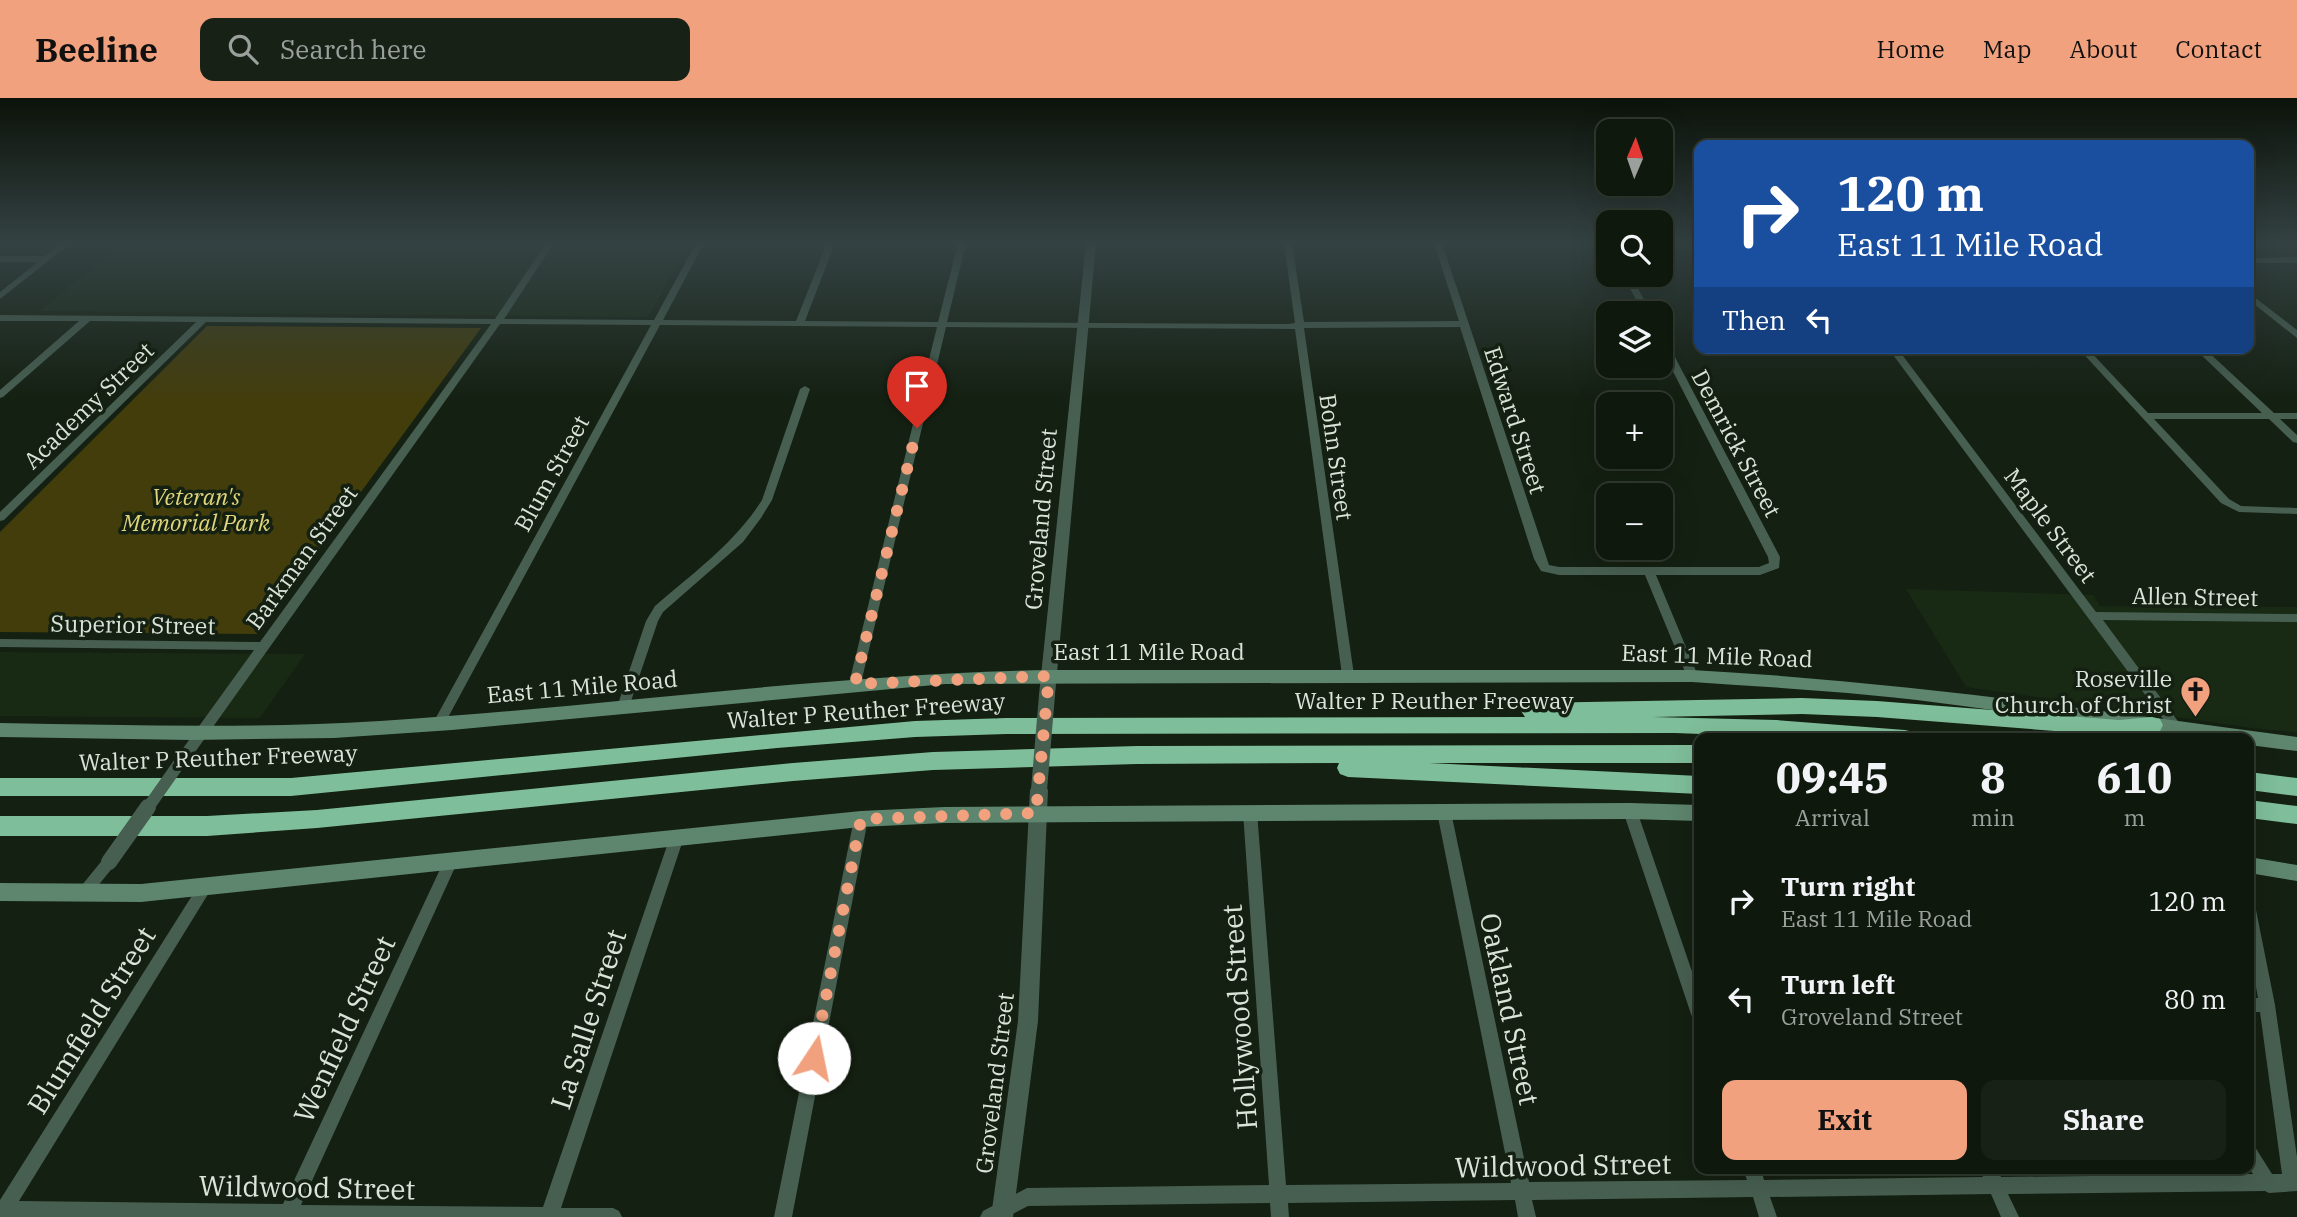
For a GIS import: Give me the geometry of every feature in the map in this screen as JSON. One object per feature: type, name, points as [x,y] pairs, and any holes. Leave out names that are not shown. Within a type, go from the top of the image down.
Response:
[{"type":"highway","points":[[1310,726],[1392,716],[1802,706],[1877,709],[2119,728],[2151,725]]},
{"type":"highway","name":"Walter P Reuther Freeway","points":[[0,788],[291,787],[777,740],[915,729],[1006,726],[1675,725],[1840,733]]},
{"type":"highway","points":[[0,826],[181,826],[317,820],[845,767],[933,761],[1081,757],[1694,754]]},
{"type":"highway","points":[[1081,757],[1136,767],[1328,767],[1694,785]]},
{"type":"highway","points":[[2254,782],[2297,787]]},
{"type":"highway","points":[[2254,810],[2297,815]]},
{"type":"main road","name":"East 11 Mile Road","points":[[0,730],[334,730],[623,707],[855,684],[1049,676],[1348,675],[1692,676],[1874,689],[2214,733]]},
{"type":"main road","name":"East 11 Mile Road","points":[[2254,738],[2297,744]]},
{"type":"main road","points":[[0,892],[141,893],[861,819],[1036,813],[1694,813]]},
{"type":"main road","points":[[2254,865],[2297,873]]},
{"type":"street","name":"Barkman Street","points":[[83,894],[265,646],[515,295]]},
{"type":"street","name":"Blum Street","points":[[439,723],[671,295]]},
{"type":"street","points":[[799,324],[810,295]]},
{"type":"street","points":[[855,684],[949,295]]},
{"type":"street","name":"Groveland Street","points":[[998,1214],[1028,1021],[1036,813],[1086,295]]},
{"type":"street","name":"Bohn Street","points":[[1295,295],[1348,675]]},
{"type":"street","name":"Edward Street","points":[[1455,295],[1545,568],[1559,571],[1649,571]]},
{"type":"street","points":[[2254,300],[2297,335]]},
{"type":"street","points":[[0,318],[1083,326],[1465,324]]},
{"type":"street","points":[[0,395],[87,319]]},
{"type":"street","name":"Academy Street","points":[[0,518],[203,320]]},
{"type":"street","name":"Maple Street","points":[[1896,354],[2177,728]]},
{"type":"street","points":[[2088,354],[2216,493],[2233,507],[2297,511]]},
{"type":"street","points":[[2205,354],[2297,440]]},
{"type":"street","name":"Demrick Street","points":[[1649,571],[1760,570],[1775,565],[1774,557],[1673,363]]},
{"type":"street","points":[[623,707],[652,621],[659,609],[739,539],[767,500],[805,389]]},
{"type":"street","points":[[2147,416],[2297,416]]},
{"type":"street","points":[[1649,571],[1692,676]]},
{"type":"street","name":"Allen Street","points":[[2093,616],[2297,618]]},
{"type":"street","name":"Superior Street","points":[[0,643],[265,646]]},
{"type":"street","points":[[1630,811],[1694,999]]},
{"type":"street","name":"Hollywood Street","points":[[1250,812],[1280,1217]]},
{"type":"street","name":"Oakland Street","points":[[1444,812],[1527,1217]]},
{"type":"street","points":[[783,1217],[861,819]]},
{"type":"street","name":"La Salle Street","points":[[550,1217],[677,837]]},
{"type":"street","name":"Wenfield Street","points":[[287,1215],[450,863]]},
{"type":"street","name":"Blumfield Street","points":[[1,1212],[205,887]]},
{"type":"street","points":[[2254,936],[2295,1182]]},
{"type":"street","points":[[2254,1004],[2267,1005]]},
{"type":"street","points":[[2254,1161],[2269,1184]]},
{"type":"street","points":[[1754,1174],[1768,1217]]},
{"type":"street","points":[[1990,1174],[2010,1217]]},
{"type":"street","name":"Wildwood Street","points":[[998,1214],[1027,1197],[2295,1182]]},
{"type":"street","name":"Wildwood Street","points":[[1,1212],[613,1217]]},
{"type":"shaded area","points":[[59,295],[660,295],[648,317],[40,311]]},
{"type":"shaded area","points":[[1906,589],[2093,595],[2100,606],[2297,607],[2297,732],[2259,729],[1966,687]]},
{"type":"shaded area","points":[[0,652],[305,654],[260,718],[0,716]]},
{"type":"green space","name":"Veteran's Memorial Park","points":[[207,326],[481,328],[257,634],[0,632],[0,532]]},
{"type":"place","name":"Roseville Church of Christ","points":[[2195,718]]},
{"type":"route","points":[[814,1058],[861,819],[1036,813],[1049,676],[945,678],[855,684],[917,428]]}]
